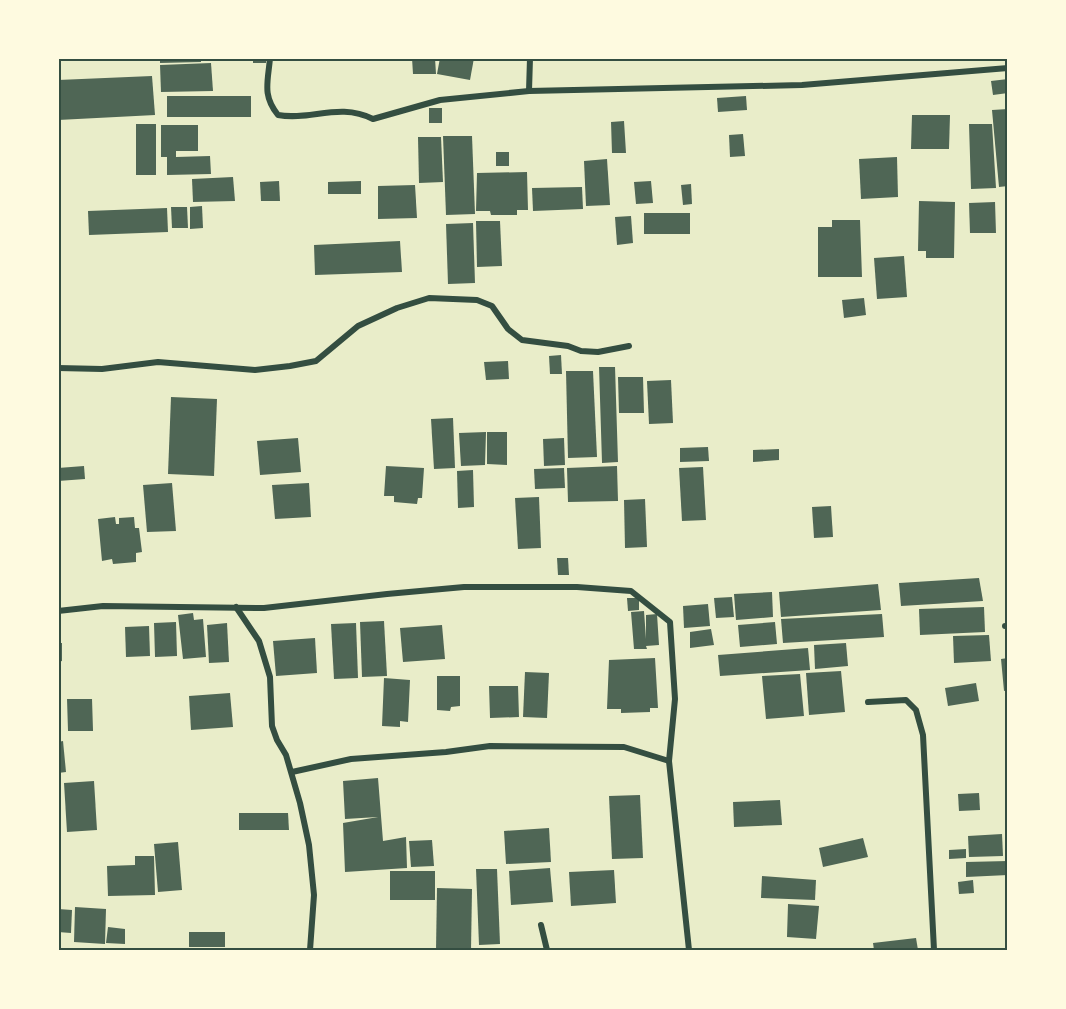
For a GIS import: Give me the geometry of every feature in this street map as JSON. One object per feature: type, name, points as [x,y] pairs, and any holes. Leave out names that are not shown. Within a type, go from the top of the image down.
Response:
[{"type":"street","points":[[270,58],[266,92],[270,105],[278,115],[293,117],[344,111],[361,113],[373,119],[440,100],[529,91],[802,85],[1008,68]]},
{"type":"street","points":[[529,91],[530,58]]},
{"type":"street","points":[[58,368],[102,369],[158,362],[255,370],[290,366],[316,361],[358,326],[397,308],[429,298],[477,300],[492,306],[508,329],[522,340],[598,352],[629,346]]},
{"type":"street","points":[[58,611],[102,606],[264,608],[464,587],[577,587],[631,591],[670,622],[675,699],[669,761],[689,951]]},
{"type":"street","points":[[236,607],[259,641],[270,677],[272,726],[292,772],[309,845],[314,895],[310,951]]},
{"type":"street","points":[[868,702],[906,700],[916,710],[923,735],[934,951]]},
{"type":"street","points":[[292,772],[351,759],[446,752],[490,746],[624,747],[669,761]]},
{"type":"street","points":[[541,925],[547,951]]},
{"type":"building","points":[[160,58],[201,58],[201,62],[160,63]]},
{"type":"building","points":[[253,58],[266,58],[266,63],[253,63]]},
{"type":"building","points":[[412,58],[435,58],[436,74],[413,74]]},
{"type":"building","points":[[440,58],[474,58],[470,80],[437,74]]},
{"type":"building","points":[[211,63],[213,91],[161,92],[160,65]]},
{"type":"building","points":[[152,76],[155,115],[58,120],[58,80]]},
{"type":"building","points":[[1008,79],[1008,93],[993,95],[991,81]]},
{"type":"building","points":[[167,96],[251,96],[251,117],[167,117]]},
{"type":"building","points":[[746,96],[747,110],[718,112],[717,98]]},
{"type":"building","points":[[429,108],[442,108],[442,123],[429,123]]},
{"type":"building","points":[[1008,109],[1008,186],[999,187],[992,110]]},
{"type":"building","points":[[912,115],[950,115],[949,149],[911,149]]},
{"type":"building","points":[[624,121],[626,153],[612,153],[611,122]]},
{"type":"building","points":[[136,124],[156,124],[156,175],[136,175]]},
{"type":"building","points":[[969,124],[992,124],[996,188],[971,189]]},
{"type":"building","points":[[161,125],[198,125],[198,151],[176,151],[176,157],[210,156],[211,174],[167,175],[167,157],[161,157]]},
{"type":"building","points":[[743,134],[745,156],[730,157],[729,135]]},
{"type":"building","points":[[443,136],[472,136],[475,214],[446,215]]},
{"type":"building","points":[[418,137],[441,137],[443,182],[419,183]]},
{"type":"building","points":[[496,152],[509,152],[509,166],[496,166]]},
{"type":"building","points":[[897,157],[898,197],[861,199],[859,159]]},
{"type":"building","points":[[607,159],[610,205],[586,206],[584,161]]},
{"type":"building","points":[[527,172],[528,210],[517,210],[517,215],[491,215],[490,211],[476,211],[477,173]]},
{"type":"building","points":[[233,177],[235,201],[193,202],[192,179]]},
{"type":"building","points":[[279,181],[280,201],[261,201],[260,182]]},
{"type":"building","points":[[361,181],[361,194],[328,194],[328,182]]},
{"type":"building","points":[[651,181],[653,203],[636,204],[634,182]]},
{"type":"building","points":[[691,184],[692,204],[683,205],[681,185]]},
{"type":"building","points":[[415,185],[417,218],[378,219],[378,186]]},
{"type":"building","points":[[582,187],[583,209],[533,211],[532,188]]},
{"type":"building","points":[[919,201],[955,202],[954,258],[926,258],[926,251],[918,251]]},
{"type":"building","points":[[995,202],[996,233],[970,233],[969,203]]},
{"type":"building","points":[[202,206],[203,228],[190,229],[190,207]]},
{"type":"building","points":[[171,207],[187,207],[188,228],[172,228]]},
{"type":"building","points":[[167,208],[168,232],[89,235],[88,211]]},
{"type":"building","points":[[644,213],[690,213],[690,234],[644,234]]},
{"type":"building","points":[[631,216],[633,243],[617,245],[615,217]]},
{"type":"building","points":[[832,220],[860,220],[862,277],[818,277],[818,227],[832,227]]},
{"type":"building","points":[[476,221],[500,221],[502,266],[477,267]]},
{"type":"building","points":[[473,223],[475,283],[448,284],[446,224]]},
{"type":"building","points":[[400,241],[402,272],[315,275],[314,245]]},
{"type":"building","points":[[904,256],[907,297],[877,299],[874,258]]},
{"type":"building","points":[[864,298],[866,315],[844,318],[842,300]]},
{"type":"building","points":[[561,355],[562,374],[550,374],[549,356]]},
{"type":"building","points":[[508,361],[509,379],[486,380],[484,362]]},
{"type":"building","points":[[599,367],[615,367],[618,462],[602,463]]},
{"type":"building","points":[[566,371],[593,371],[597,457],[568,458]]},
{"type":"building","points":[[618,377],[643,377],[644,413],[619,413]]},
{"type":"building","points":[[671,380],[673,423],[649,424],[647,381]]},
{"type":"building","points":[[171,397],[217,399],[214,476],[168,474]]},
{"type":"building","points":[[453,418],[455,468],[434,469],[431,419]]},
{"type":"building","points":[[486,432],[485,465],[461,466],[459,433]]},
{"type":"building","points":[[487,432],[507,432],[507,465],[487,464]]},
{"type":"building","points":[[298,438],[301,472],[260,475],[257,441]]},
{"type":"building","points":[[564,438],[565,465],[544,466],[543,439]]},
{"type":"building","points":[[708,447],[709,461],[680,462],[680,448]]},
{"type":"building","points":[[779,449],[779,460],[753,462],[753,450]]},
{"type":"building","points":[[84,466],[85,479],[58,481],[58,468]]},
{"type":"building","points":[[386,466],[424,468],[422,498],[418,498],[417,504],[394,502],[394,496],[384,496]]},
{"type":"building","points":[[617,466],[618,501],[568,502],[567,468]]},
{"type":"building","points":[[703,467],[706,520],[682,521],[679,468]]},
{"type":"building","points":[[564,468],[565,488],[535,489],[534,469]]},
{"type":"building","points":[[473,470],[474,507],[458,508],[457,471]]},
{"type":"building","points":[[172,483],[176,531],[147,532],[143,485]]},
{"type":"building","points":[[309,483],[311,517],[275,519],[272,485]]},
{"type":"building","points":[[539,497],[541,548],[518,549],[515,498]]},
{"type":"building","points":[[645,499],[647,547],[625,548],[624,500]]},
{"type":"building","points":[[831,506],[833,537],[814,538],[812,507]]},
{"type":"building","points":[[115,517],[116,524],[119,524],[119,518],[134,517],[135,528],[139,528],[142,552],[136,553],[136,562],[113,564],[112,559],[102,561],[98,519]]},
{"type":"building","points":[[557,558],[568,558],[569,575],[558,575]]},
{"type":"building","points":[[979,578],[983,601],[901,606],[899,583]]},
{"type":"building","points":[[878,584],[881,610],[781,617],[779,592]]},
{"type":"building","points":[[772,592],[773,617],[736,620],[734,594]]},
{"type":"building","points":[[732,597],[734,617],[716,618],[714,598]]},
{"type":"building","points":[[627,598],[639,598],[639,610],[628,611]]},
{"type":"building","points":[[708,604],[710,626],[684,628],[683,606]]},
{"type":"building","points":[[984,607],[985,632],[920,635],[919,609]]},
{"type":"building","points":[[644,611],[646,639],[646,615],[657,614],[659,645],[646,646],[647,649],[634,649],[631,612]]},
{"type":"building","points":[[193,613],[194,620],[203,619],[206,657],[183,659],[178,615]]},
{"type":"building","points":[[882,614],[884,637],[783,643],[781,619]]},
{"type":"building","points":[[384,621],[387,676],[362,677],[360,622]]},
{"type":"building","points":[[176,622],[177,656],[155,657],[154,623]]},
{"type":"building","points":[[775,622],[777,644],[740,647],[738,625]]},
{"type":"building","points":[[227,623],[229,662],[209,663],[207,625]]},
{"type":"building","points":[[356,623],[358,678],[334,679],[331,624]]},
{"type":"building","points":[[442,625],[445,659],[403,662],[400,628]]},
{"type":"building","points":[[149,626],[150,656],[126,657],[125,627]]},
{"type":"building","points":[[711,629],[714,645],[690,648],[690,632]]},
{"type":"building","points":[[989,635],[991,661],[954,663],[953,636]]},
{"type":"building","points":[[315,638],[317,673],[276,676],[273,641]]},
{"type":"building","points":[[58,643],[62,643],[62,661],[58,662]]},
{"type":"building","points":[[846,643],[848,666],[815,669],[814,645]]},
{"type":"building","points":[[808,648],[810,670],[720,676],[718,655]]},
{"type":"building","points":[[655,658],[658,708],[650,708],[650,712],[621,713],[621,709],[607,709],[609,660]]},
{"type":"building","points":[[1008,658],[1008,690],[1004,691],[1001,659]]},
{"type":"building","points":[[841,671],[845,712],[809,715],[806,673]]},
{"type":"building","points":[[525,672],[549,673],[547,718],[523,717]]},
{"type":"building","points":[[800,674],[804,716],[766,719],[762,676]]},
{"type":"building","points":[[437,676],[460,676],[460,706],[451,707],[450,711],[437,710]]},
{"type":"building","points":[[384,678],[410,680],[408,722],[400,721],[400,727],[382,726]]},
{"type":"building","points":[[976,683],[979,701],[948,706],[945,688]]},
{"type":"building","points":[[489,686],[518,686],[519,717],[490,718]]},
{"type":"building","points":[[230,693],[233,727],[191,730],[189,696]]},
{"type":"building","points":[[67,699],[92,699],[93,731],[68,731]]},
{"type":"building","points":[[63,741],[66,772],[58,773],[58,742]]},
{"type":"building","points":[[378,778],[383,841],[406,837],[407,868],[345,872],[343,823],[378,817],[345,819],[343,781]]},
{"type":"building","points":[[94,781],[97,830],[67,832],[64,783]]},
{"type":"building","points":[[979,793],[980,810],[959,811],[958,794]]},
{"type":"building","points":[[640,795],[643,858],[612,859],[609,796]]},
{"type":"building","points":[[780,800],[782,825],[734,827],[733,802]]},
{"type":"building","points":[[239,813],[288,813],[289,830],[239,830]]},
{"type":"building","points":[[549,828],[551,862],[506,864],[504,831]]},
{"type":"building","points":[[1002,834],[1003,856],[969,857],[968,836]]},
{"type":"building","points":[[863,838],[868,857],[823,867],[819,848]]},
{"type":"building","points":[[432,840],[434,866],[411,867],[409,841]]},
{"type":"building","points":[[178,842],[182,890],[158,892],[154,844]]},
{"type":"building","points":[[966,849],[966,858],[949,859],[949,850]]},
{"type":"building","points":[[135,856],[154,856],[155,895],[108,896],[107,866],[135,865]]},
{"type":"building","points":[[1008,861],[1008,875],[966,877],[966,862]]},
{"type":"building","points":[[550,868],[553,902],[511,905],[509,871]]},
{"type":"building","points":[[476,869],[497,869],[500,944],[479,945]]},
{"type":"building","points":[[614,870],[616,903],[571,906],[569,872]]},
{"type":"building","points":[[390,871],[435,871],[435,900],[390,900]]},
{"type":"building","points":[[762,876],[816,880],[815,900],[761,898]]},
{"type":"building","points":[[973,880],[974,893],[959,894],[958,882]]},
{"type":"building","points":[[437,888],[472,889],[471,950],[436,950]]},
{"type":"building","points":[[788,904],[819,906],[816,939],[787,937]]},
{"type":"building","points":[[75,907],[106,909],[105,944],[74,942]]},
{"type":"building","points":[[58,909],[72,910],[71,933],[58,932]]},
{"type":"building","points":[[108,927],[125,929],[125,944],[106,943]]},
{"type":"building","points":[[189,932],[225,932],[225,947],[189,947]]},
{"type":"building","points":[[916,938],[918,950],[874,950],[873,943]]}]
